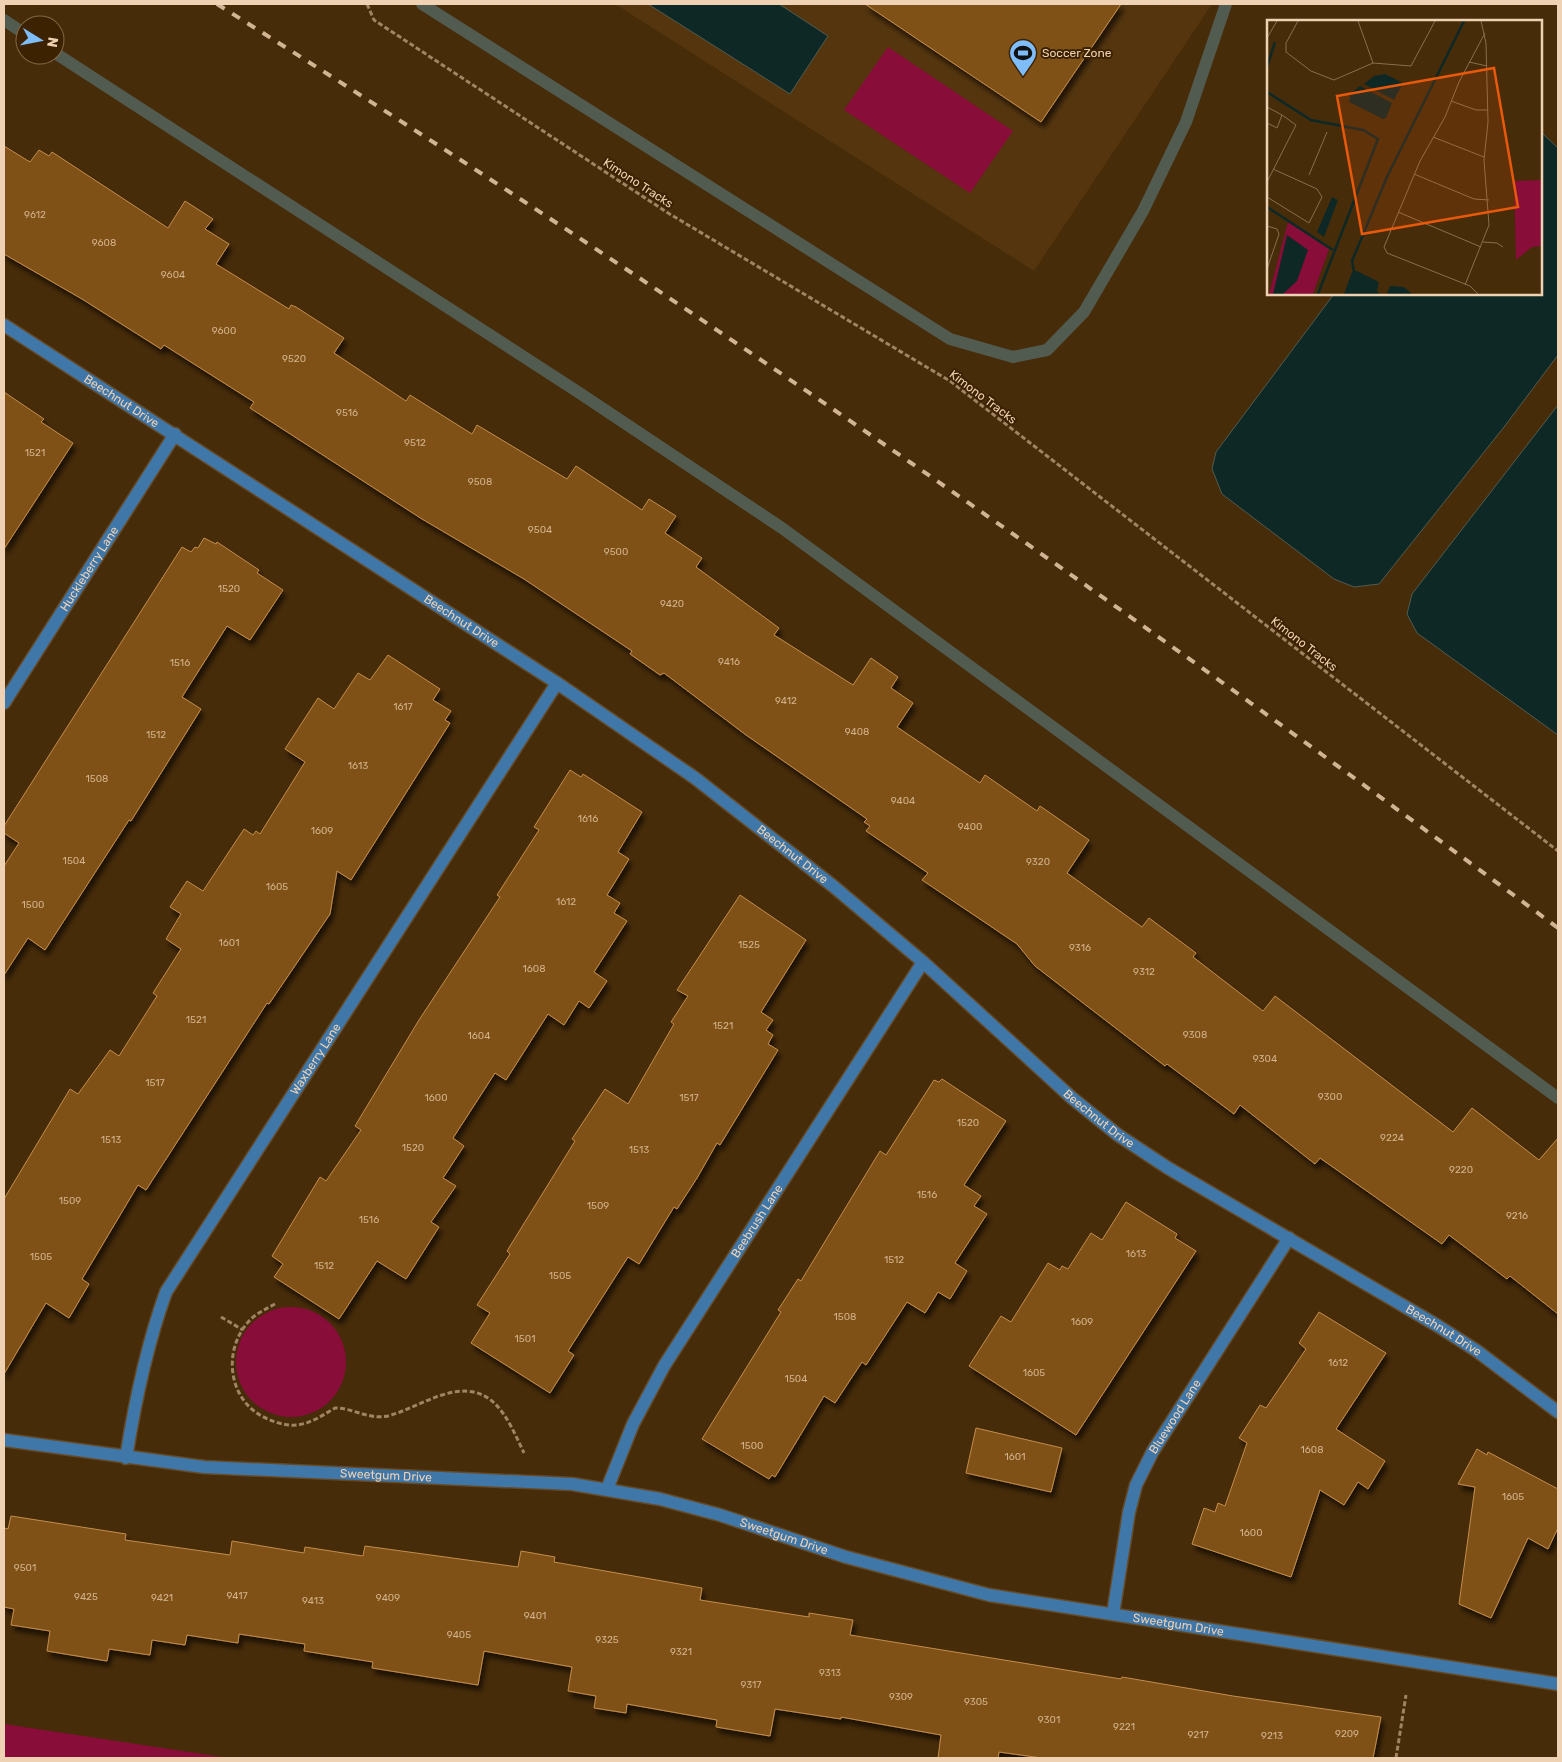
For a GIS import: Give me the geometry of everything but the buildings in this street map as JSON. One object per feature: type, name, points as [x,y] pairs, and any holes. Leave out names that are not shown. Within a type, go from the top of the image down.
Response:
[{"type":"street","name":"Beechnut Drive","points":[[4,325],[557,683],[695,778],[833,886],[923,962],[1072,1098],[1118,1135],[1168,1168],[1438,1326],[1477,1351],[1558,1412]]},
{"type":"street","name":"Huckleberry Lane","points":[[4,703],[175,434]]},
{"type":"street","name":"Waxberry Lane","points":[[126,1458],[137,1386],[151,1334],[166,1292],[557,683]]},
{"type":"street","name":"Beebrush Lane","points":[[607,1490],[633,1424],[664,1366],[923,962]]},
{"type":"street","name":"Bluewood Lane","points":[[1113,1614],[1129,1512],[1136,1485],[1153,1451],[1289,1238]]},
{"type":"street","name":"Sweetgum Drive","points":[[4,1440],[126,1458],[204,1467],[572,1484],[660,1499],[720,1515],[846,1557],[989,1595],[1558,1684]]},
{"type":"path","name":"Kimono Tracks","points":[[367,4],[374,20],[668,213],[950,381],[1558,852]]},
{"type":"path","points":[[275,1304],[261,1311],[249,1321],[233,1354],[231,1374],[237,1391],[248,1406],[260,1416],[278,1424],[297,1425],[314,1421],[335,1408],[370,1417],[386,1416],[443,1395],[463,1391],[477,1392],[497,1404],[507,1418],[526,1458]]},
{"type":"path","points":[[221,1318],[243,1330]]},
{"type":"path","points":[[1396,1758],[1406,1695]]},
{"type":"shaded area","points":[[615,4],[1212,4],[1034,271]]},
{"type":"shaded area","points":[[888,47],[1013,131],[970,193],[844,110]]},
{"type":"shaded area","points":[[291,1307],[312,1311],[330,1323],[342,1341],[346,1362],[342,1383],[330,1401],[312,1413],[291,1417],[270,1413],[252,1401],[240,1383],[236,1362],[240,1341],[252,1323],[270,1311]]},
{"type":"shaded area","points":[[4,1724],[229,1758],[4,1758]]},
{"type":"water","points":[[648,4],[779,4],[828,36],[790,94]]},
{"type":"water","points":[[1542,133],[1558,148],[1558,355],[1504,427],[1379,584],[1354,587],[1334,579],[1222,494],[1212,469],[1216,452],[1333,295],[1542,295]]},
{"type":"water","points":[[1558,405],[1558,735],[1417,633],[1407,614],[1412,594]]},
{"type":"waterway","points":[[422,4],[950,339],[1013,357],[1047,350],[1084,312],[1143,211],[1186,122],[1226,4]]},
{"type":"waterway","points":[[4,20],[15,27]]},
{"type":"waterway","points":[[65,59],[578,392],[782,528],[1558,1098]]},
{"type":"railway","points":[[217,4],[389,113],[559,225],[896,453],[1063,569],[1229,688],[1558,928]]},
{"type":"place","name":"Soccer Zone","points":[[1023,77]]}]
